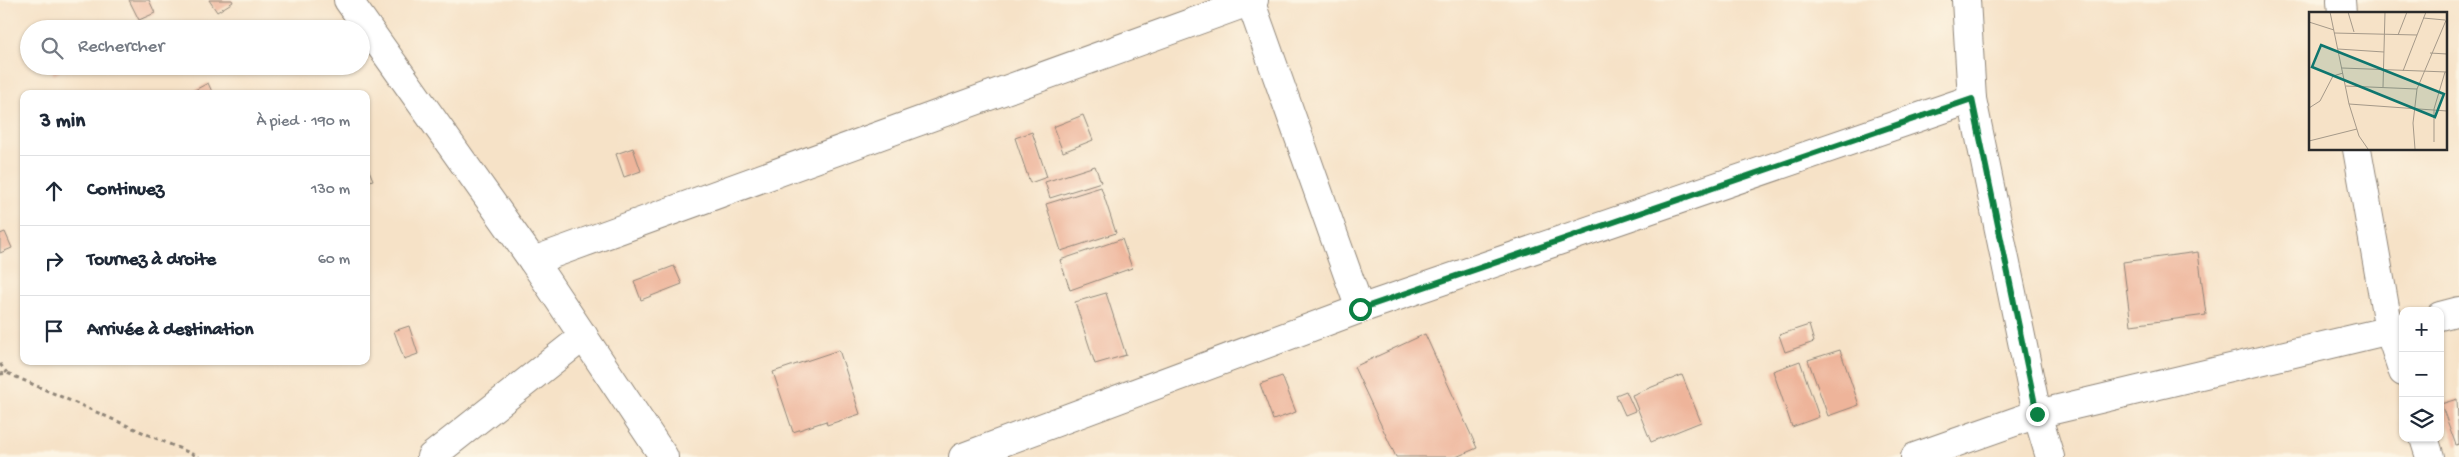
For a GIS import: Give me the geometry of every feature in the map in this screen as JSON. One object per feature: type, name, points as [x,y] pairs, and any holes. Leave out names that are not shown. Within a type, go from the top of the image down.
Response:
[{"type":"street","points":[[348,0],[362,20]]},
{"type":"street","points":[[533,260],[1251,0],[1360,309]]},
{"type":"street","points":[[1966,0],[1972,99],[2037,414],[2050,457]]},
{"type":"street","points":[[370,31],[533,260],[664,457]]},
{"type":"street","points":[[963,457],[1360,309],[1972,99]]},
{"type":"street","points":[[2358,150],[2400,352]]},
{"type":"street","points":[[2444,315],[2459,311]]},
{"type":"street","points":[[1915,457],[2037,414],[2396,328]]},
{"type":"street","points":[[431,457],[584,336]]},
{"type":"street","points":[[2425,442],[2430,457]]},
{"type":"path","points":[[0,364],[7,373],[199,457]]},
{"type":"path","points":[[0,374],[7,373]]},
{"type":"building","points":[[129,0],[149,0],[155,13],[139,20]]},
{"type":"building","points":[[209,0],[232,0],[233,2],[217,12]]},
{"type":"building","points":[[208,83],[211,90],[195,90]]},
{"type":"building","points":[[1083,115],[1093,140],[1063,152],[1053,127]]},
{"type":"building","points":[[1032,132],[1047,177],[1030,183],[1015,138]]},
{"type":"building","points":[[633,148],[641,171],[624,177],[616,154]]},
{"type":"building","points":[[1095,166],[1101,182],[1050,198],[1045,182]]},
{"type":"building","points":[[1101,187],[1116,233],[1061,251],[1046,204]]},
{"type":"building","points":[[5,232],[12,248],[0,253],[0,234]]},
{"type":"building","points":[[1122,239],[1132,268],[1070,290],[1060,260]]},
{"type":"building","points":[[2198,252],[2206,315],[2131,325],[2123,262]]},
{"type":"building","points":[[674,266],[682,284],[641,300],[634,281]]},
{"type":"building","points":[[1106,293],[1126,355],[1095,364],[1075,302]]},
{"type":"building","points":[[1809,325],[1814,342],[1785,352],[1779,335]]},
{"type":"building","points":[[409,326],[418,354],[404,359],[394,331]]},
{"type":"building","points":[[1425,334],[1477,448],[1456,457],[1396,457],[1354,367]]},
{"type":"building","points":[[839,350],[860,414],[827,425],[826,421],[793,432],[773,372]]},
{"type":"building","points":[[1840,350],[1859,405],[1828,416],[1808,360]]},
{"type":"building","points":[[1800,361],[1819,417],[1792,427],[1773,371]]},
{"type":"building","points":[[1682,375],[1701,422],[1651,442],[1632,395]]},
{"type":"building","points":[[1282,376],[1296,412],[1273,420],[1260,384]]},
{"type":"building","points":[[1626,391],[1635,411],[1625,415],[1616,395]]},
{"type":"building","points":[[2457,399],[2459,444],[2456,445],[2444,412],[2444,403]]},
{"type":"route","points":[[1360,309],[1972,99],[2037,414]]}]
